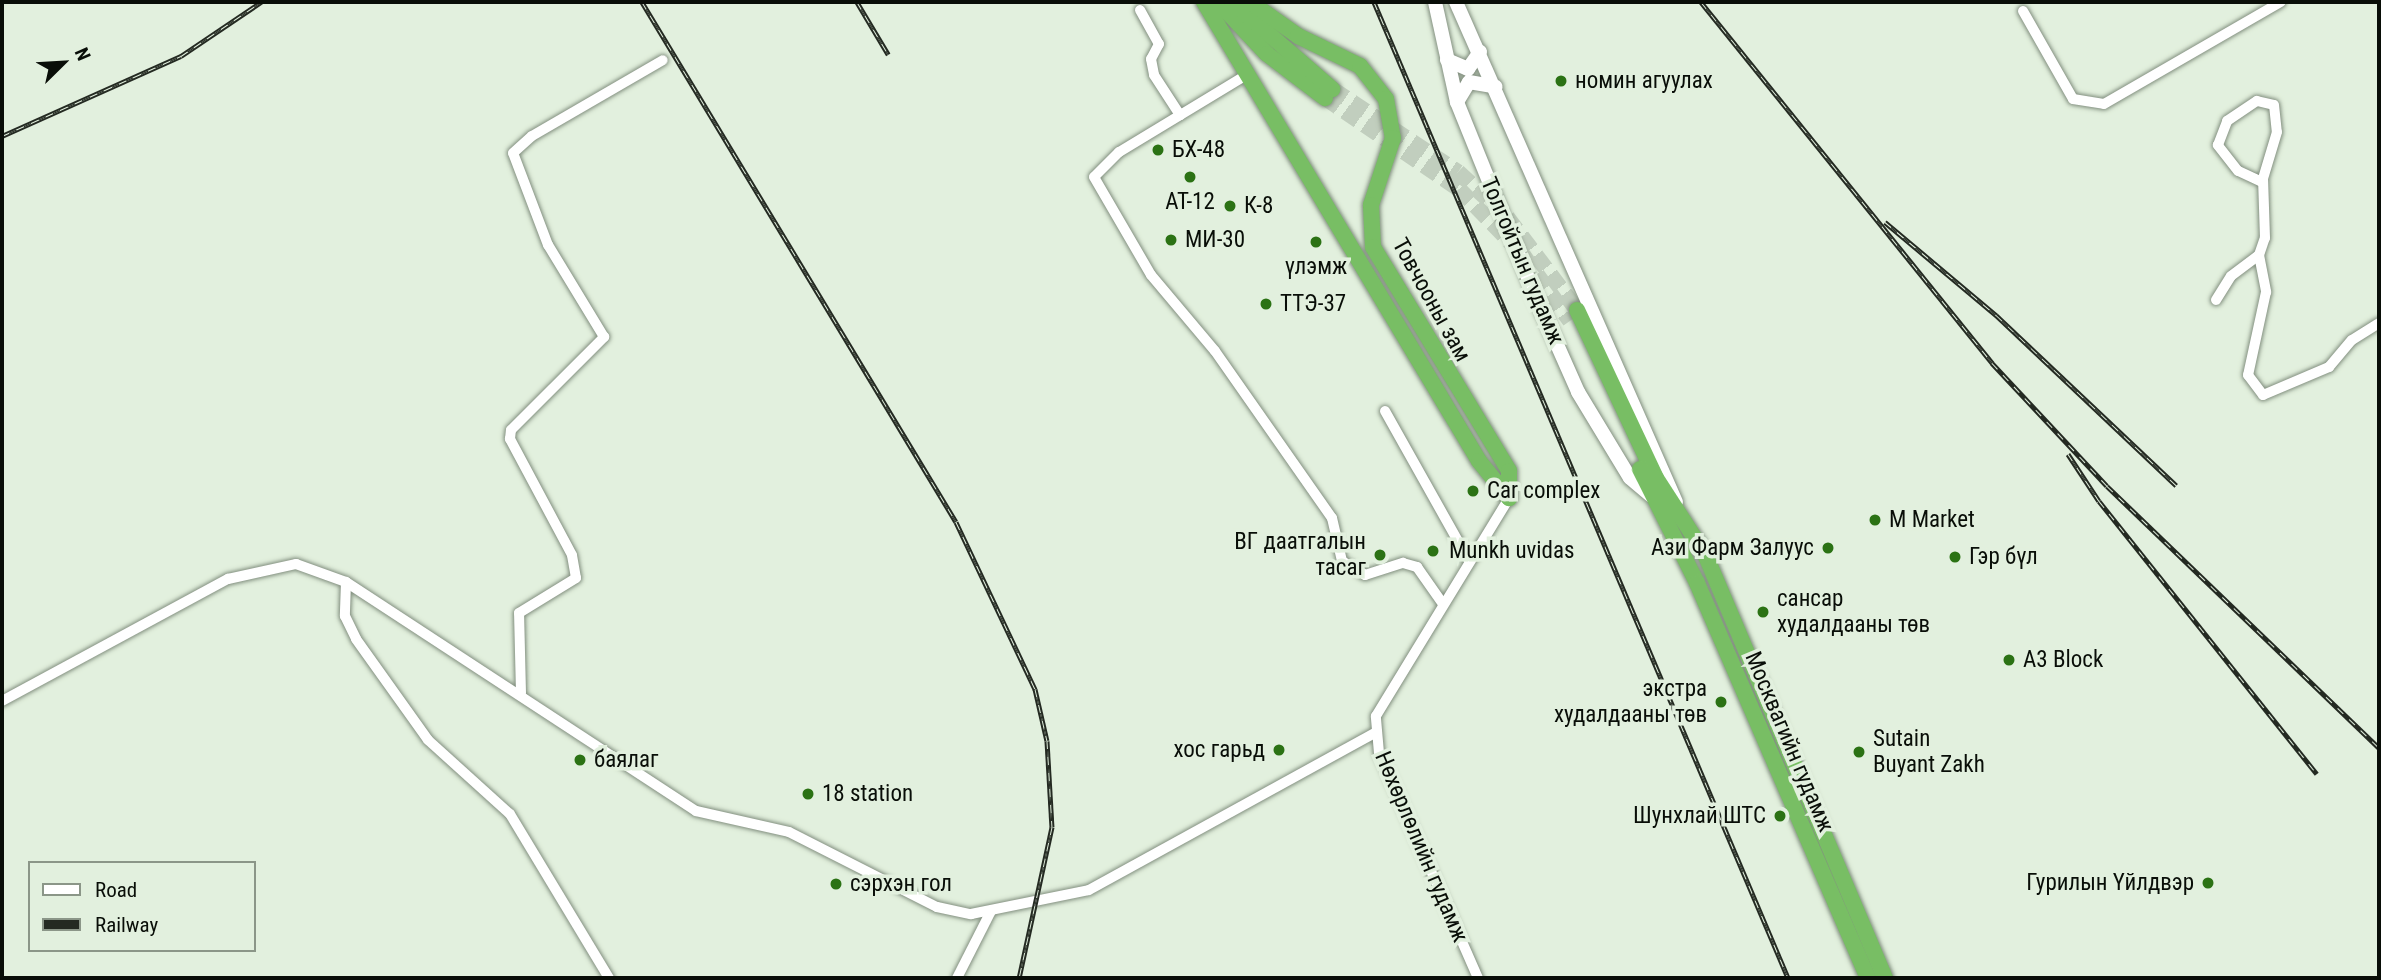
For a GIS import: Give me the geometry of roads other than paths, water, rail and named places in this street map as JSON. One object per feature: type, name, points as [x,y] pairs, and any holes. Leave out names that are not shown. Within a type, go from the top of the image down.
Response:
[{"type":"highway","name":"Товчооны зам","points":[[1205,2],[1479,461],[1508,498]]},
{"type":"highway","points":[[1218,2],[1267,54],[1328,93],[1232,2]]},
{"type":"highway","name":"Товчооны зам","points":[[1250,2],[1298,36],[1360,66],[1382,93],[1393,138],[1371,205],[1374,247],[1509,471],[1508,498]]},
{"type":"highway","name":"Москвагийн гудамж","points":[[1868,978],[1574,316],[1656,478],[1676,502],[1689,524],[1885,978]]},
{"type":"main road","name":"Толгойтын гудамж","points":[[1435,2],[1457,102],[1578,392],[1630,478],[1654,498]]},
{"type":"main road","name":"Толгойтын гудамж","points":[[1456,2],[1496,87],[1676,502]]},
{"type":"main road","points":[[1447,60],[1468,69],[1480,52]]},
{"type":"main road","points":[[1457,102],[1473,80],[1496,87]]},
{"type":"street","points":[[2023,11],[2073,99],[2104,104],[2281,2]]},
{"type":"street","points":[[1140,10],[1159,44],[1151,59],[1154,75],[1180,115]]},
{"type":"street","points":[[521,693],[519,613],[576,578],[572,555],[510,439],[511,429],[598,349],[604,332],[548,245],[513,153],[532,136],[663,60]]},
{"type":"street","points":[[1248,74],[1096,170],[1108,205],[1151,275],[1216,351],[1332,518],[1342,561],[1365,575],[1403,563],[1416,567],[1443,604]]},
{"type":"street","points":[[2263,179],[2238,171],[2218,145],[2227,121],[2257,101],[2274,105],[2277,132],[2263,179],[2265,238],[2259,255],[2266,292],[2248,375],[2263,395],[2329,367],[2352,340],[2379,323]]},
{"type":"street","points":[[2216,300],[2231,276],[2259,255]]},
{"type":"street","points":[[1385,411],[1468,559]]},
{"type":"street","name":"Нөхөрлөлийн гудамж","points":[[1478,978],[1378,753],[1376,732],[1381,706],[1468,559],[1508,498]]},
{"type":"street","points":[[2,701],[228,579],[296,564],[346,582],[521,693],[696,811],[825,845],[937,907],[991,911],[1088,890],[1376,732]]},
{"type":"street","points":[[346,582],[345,616],[356,639],[437,749],[510,814],[609,978]]},
{"type":"street","points":[[957,978],[991,911]]},
{"type":"tunnel","points":[[1332,89],[1458,172],[1507,217],[1577,310]]},
{"type":"tunnel","points":[[1325,98],[1459,189],[1523,255],[1570,321]]},
{"type":"railway","points":[[2,136],[181,56],[261,2]]},
{"type":"railway","points":[[642,2],[956,522],[1035,689],[1047,741],[1052,827],[1019,978]]},
{"type":"railway","points":[[857,2],[888,54]]},
{"type":"railway","points":[[1374,2],[1788,978]]},
{"type":"railway","points":[[1701,2],[1992,363],[2107,486],[2379,748]]},
{"type":"railway","points":[[1885,222],[1996,315],[2176,485]]},
{"type":"railway","points":[[2068,454],[2099,501],[2317,774]]},
{"type":"place","name":"номин агуулах","points":[[1561,81]]},
{"type":"place","name":"БХ-48","points":[[1158,150]]},
{"type":"place","name":"АТ-12","points":[[1190,177]]},
{"type":"place","name":"К-8","points":[[1230,206]]},
{"type":"place","name":"МИ-30","points":[[1171,240]]},
{"type":"place","name":"үлэмж","points":[[1316,242]]},
{"type":"place","name":"ТТЭ-37","points":[[1266,304]]},
{"type":"place","name":"Car complex","points":[[1473,491]]},
{"type":"place","name":"М Market","points":[[1875,520]]},
{"type":"place","name":"Ази Фарм Залуус","points":[[1828,548]]},
{"type":"place","name":"Munkh uvidas","points":[[1433,551]]},
{"type":"place","name":"ВГ даатгалын тасаг","points":[[1380,555]]},
{"type":"place","name":"Гэр бүл","points":[[1955,557]]},
{"type":"place","name":"сансар худалдааны төв","points":[[1763,612]]},
{"type":"place","name":"A3 Block","points":[[2009,660]]},
{"type":"place","name":"экстра худалдааны төв","points":[[1721,702]]},
{"type":"place","name":"хос гарьд","points":[[1279,750]]},
{"type":"place","name":"Sutain Buyant Zakh","points":[[1859,752]]},
{"type":"place","name":"баялаг","points":[[580,760]]},
{"type":"place","name":"18 station","points":[[808,794]]},
{"type":"place","name":"Шунхлай ШТС","points":[[1780,816]]},
{"type":"place","name":"Гурилын Үйлдвэр","points":[[2208,883]]},
{"type":"place","name":"сэрхэн гол","points":[[836,884]]}]
